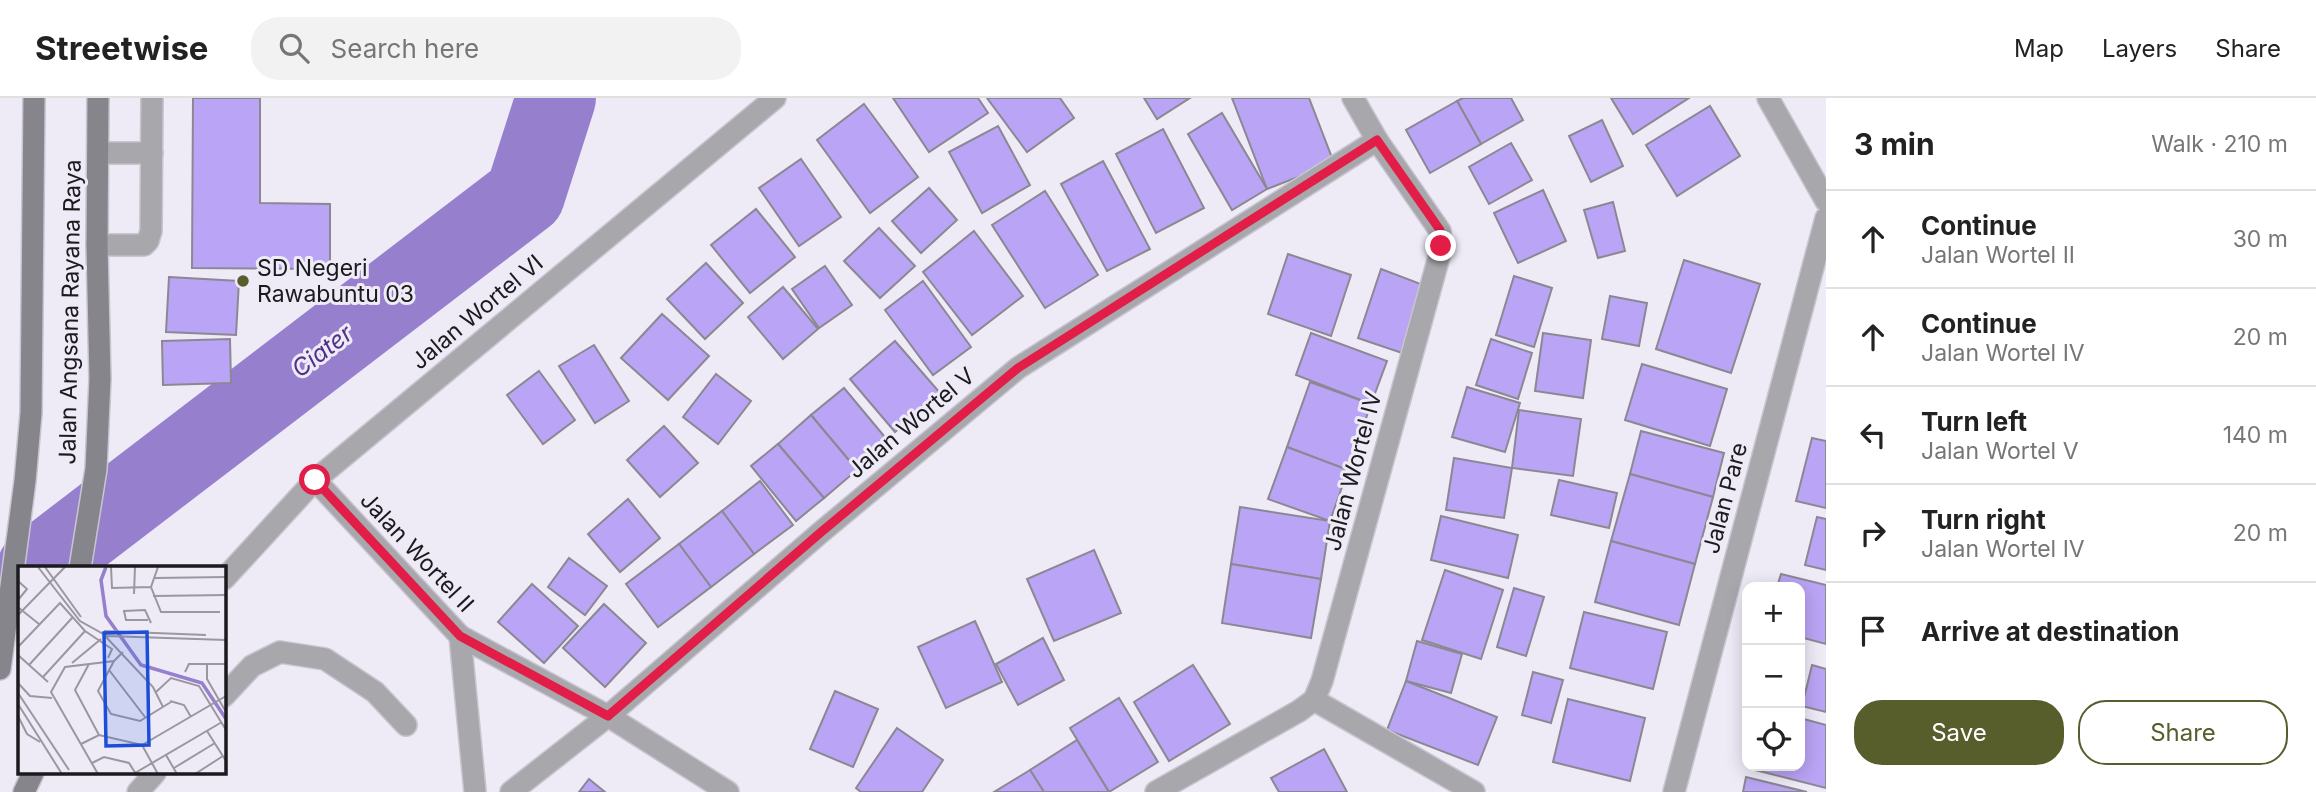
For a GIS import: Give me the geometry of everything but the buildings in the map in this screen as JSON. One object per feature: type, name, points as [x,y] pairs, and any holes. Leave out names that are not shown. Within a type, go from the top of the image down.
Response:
[{"type":"street","name":"Jalan Angsana Rayana Raya","points":[[0,669],[25,481],[31,413],[34,98]]},
{"type":"street","name":"Jalan Angsana Rayana Raya","points":[[80,566],[96,469],[100,379],[98,98]]},
{"type":"street","points":[[97,245],[144,245],[148,241],[151,230],[152,98]]},
{"type":"street","name":"Jalan Wortel VI","points":[[226,577],[315,480],[775,98]]},
{"type":"street","name":"Jalan Wortel IV","points":[[1314,700],[1322,681],[1441,246],[1440,230],[1377,140],[1353,98]]},
{"type":"street","points":[[1768,98],[1826,201]]},
{"type":"street","name":"Jalan Wortel V","points":[[512,792],[608,716],[820,533],[1018,368],[1377,140]]},
{"type":"street","points":[[98,153],[152,153]]},
{"type":"street","name":"Jalan Pare","points":[[1674,792],[1826,218]]},
{"type":"street","name":"Jalan Wortel II","points":[[315,480],[460,636],[475,792]]},
{"type":"street","points":[[460,636],[608,716],[728,792]]},
{"type":"street","points":[[226,694],[252,666],[279,652],[325,659],[374,692],[406,725]]},
{"type":"street","points":[[1156,792],[1314,700],[1474,792]]},
{"type":"street","points":[[26,792],[33,774]]},
{"type":"street","points":[[26,792],[44,774]]},
{"type":"street","points":[[138,792],[154,774]]},
{"type":"waterway","name":"Ciater","points":[[40,566],[525,195],[556,98]]},
{"type":"place","name":"SD Negeri Rawabuntu 03","points":[[243,281]]},
{"type":"route","points":[[315,480],[460,636],[608,716],[820,533],[1018,368],[1377,140],[1440,230],[1441,246]]}]
